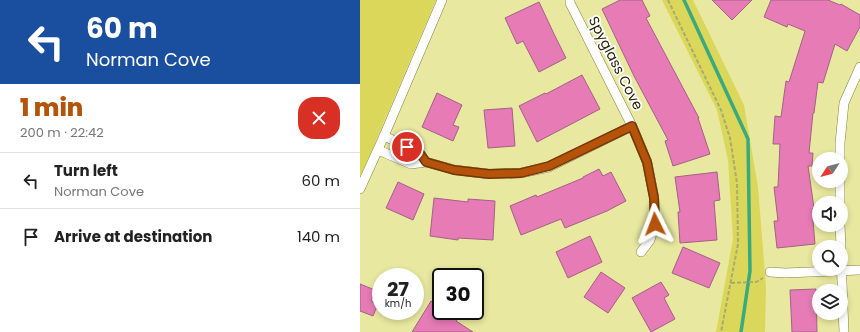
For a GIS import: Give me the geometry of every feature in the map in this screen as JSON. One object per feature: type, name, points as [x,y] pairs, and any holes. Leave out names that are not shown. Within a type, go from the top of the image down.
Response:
[{"type":"street","points":[[360,189],[442,0]]},
{"type":"street","name":"Spyglass Cove","points":[[570,0],[570,3],[632,126],[647,162],[654,198],[655,224],[650,240],[641,252]]},
{"type":"street","points":[[840,152],[844,103],[860,67]]},
{"type":"street","points":[[378,150],[411,164],[426,162],[454,170],[489,174],[521,173],[549,166],[632,126]]},
{"type":"street","points":[[384,136],[419,152],[426,162]]},
{"type":"street","points":[[848,270],[860,270]]},
{"type":"street","points":[[770,272],[812,272]]},
{"type":"street","points":[[841,276],[844,332]]},
{"type":"path","points":[[668,0],[721,110],[730,138],[736,183],[738,244],[721,332]]},
{"type":"path","points":[[731,283],[756,282],[770,272]]},
{"type":"shaded area","points":[[360,0],[436,0],[360,178]]},
{"type":"shaded area","points":[[662,0],[693,0],[744,105],[758,187],[766,287],[765,332],[716,332],[733,239],[728,160],[717,110]]},
{"type":"building","points":[[620,0],[642,0],[650,16],[646,18],[699,118],[710,154],[673,166],[665,141],[668,140],[634,76],[602,9]]},
{"type":"building","points":[[712,0],[752,0],[732,20]]},
{"type":"building","points":[[771,0],[828,0],[840,5],[841,4],[860,15],[860,27],[847,51],[835,44],[823,83],[818,82],[809,153],[812,153],[812,166],[808,166],[812,196],[812,232],[814,232],[815,240],[812,240],[812,244],[777,248],[774,221],[778,221],[774,187],[778,187],[780,144],[773,144],[775,116],[781,117],[786,81],[789,82],[805,31],[788,24],[787,27],[764,17]]},
{"type":"building","points":[[539,2],[566,58],[539,72],[523,41],[517,44],[505,18]]},
{"type":"building","points":[[582,75],[600,109],[537,142],[519,106]]},
{"type":"building","points":[[437,93],[462,105],[453,125],[459,127],[453,141],[422,127]]},
{"type":"building","points":[[512,108],[515,146],[488,148],[484,110]]},
{"type":"building","points":[[599,169],[603,176],[611,172],[626,201],[607,211],[565,228],[561,219],[521,235],[510,206],[536,195],[537,197],[583,178]]},
{"type":"building","points":[[717,172],[720,200],[714,201],[717,240],[680,243],[678,212],[680,212],[675,177]]},
{"type":"building","points":[[398,182],[424,194],[413,220],[386,208]]},
{"type":"building","points":[[434,198],[468,202],[468,199],[495,201],[493,240],[458,238],[458,240],[430,236]]},
{"type":"building","points":[[590,236],[602,262],[568,278],[556,252]]},
{"type":"building","points":[[683,247],[720,263],[709,288],[672,273]]},
{"type":"building","points":[[601,272],[625,288],[608,313],[584,297]]},
{"type":"building","points":[[661,282],[669,295],[664,298],[675,319],[651,332],[632,298]]},
{"type":"building","points":[[360,284],[372,289],[372,316],[360,311]]},
{"type":"building","points":[[812,289],[812,320],[817,320],[817,332],[792,332],[790,290]]},
{"type":"building","points":[[431,301],[432,320],[457,320],[456,321],[473,332],[412,332],[419,320],[424,320],[424,312]]},
{"type":"waterway","points":[[684,0],[748,139],[750,271],[741,332]]},
{"type":"route","points":[[407,147],[419,152],[426,162],[454,170],[489,174],[521,173],[549,166],[632,126],[647,162],[654,198],[655,224]]}]
